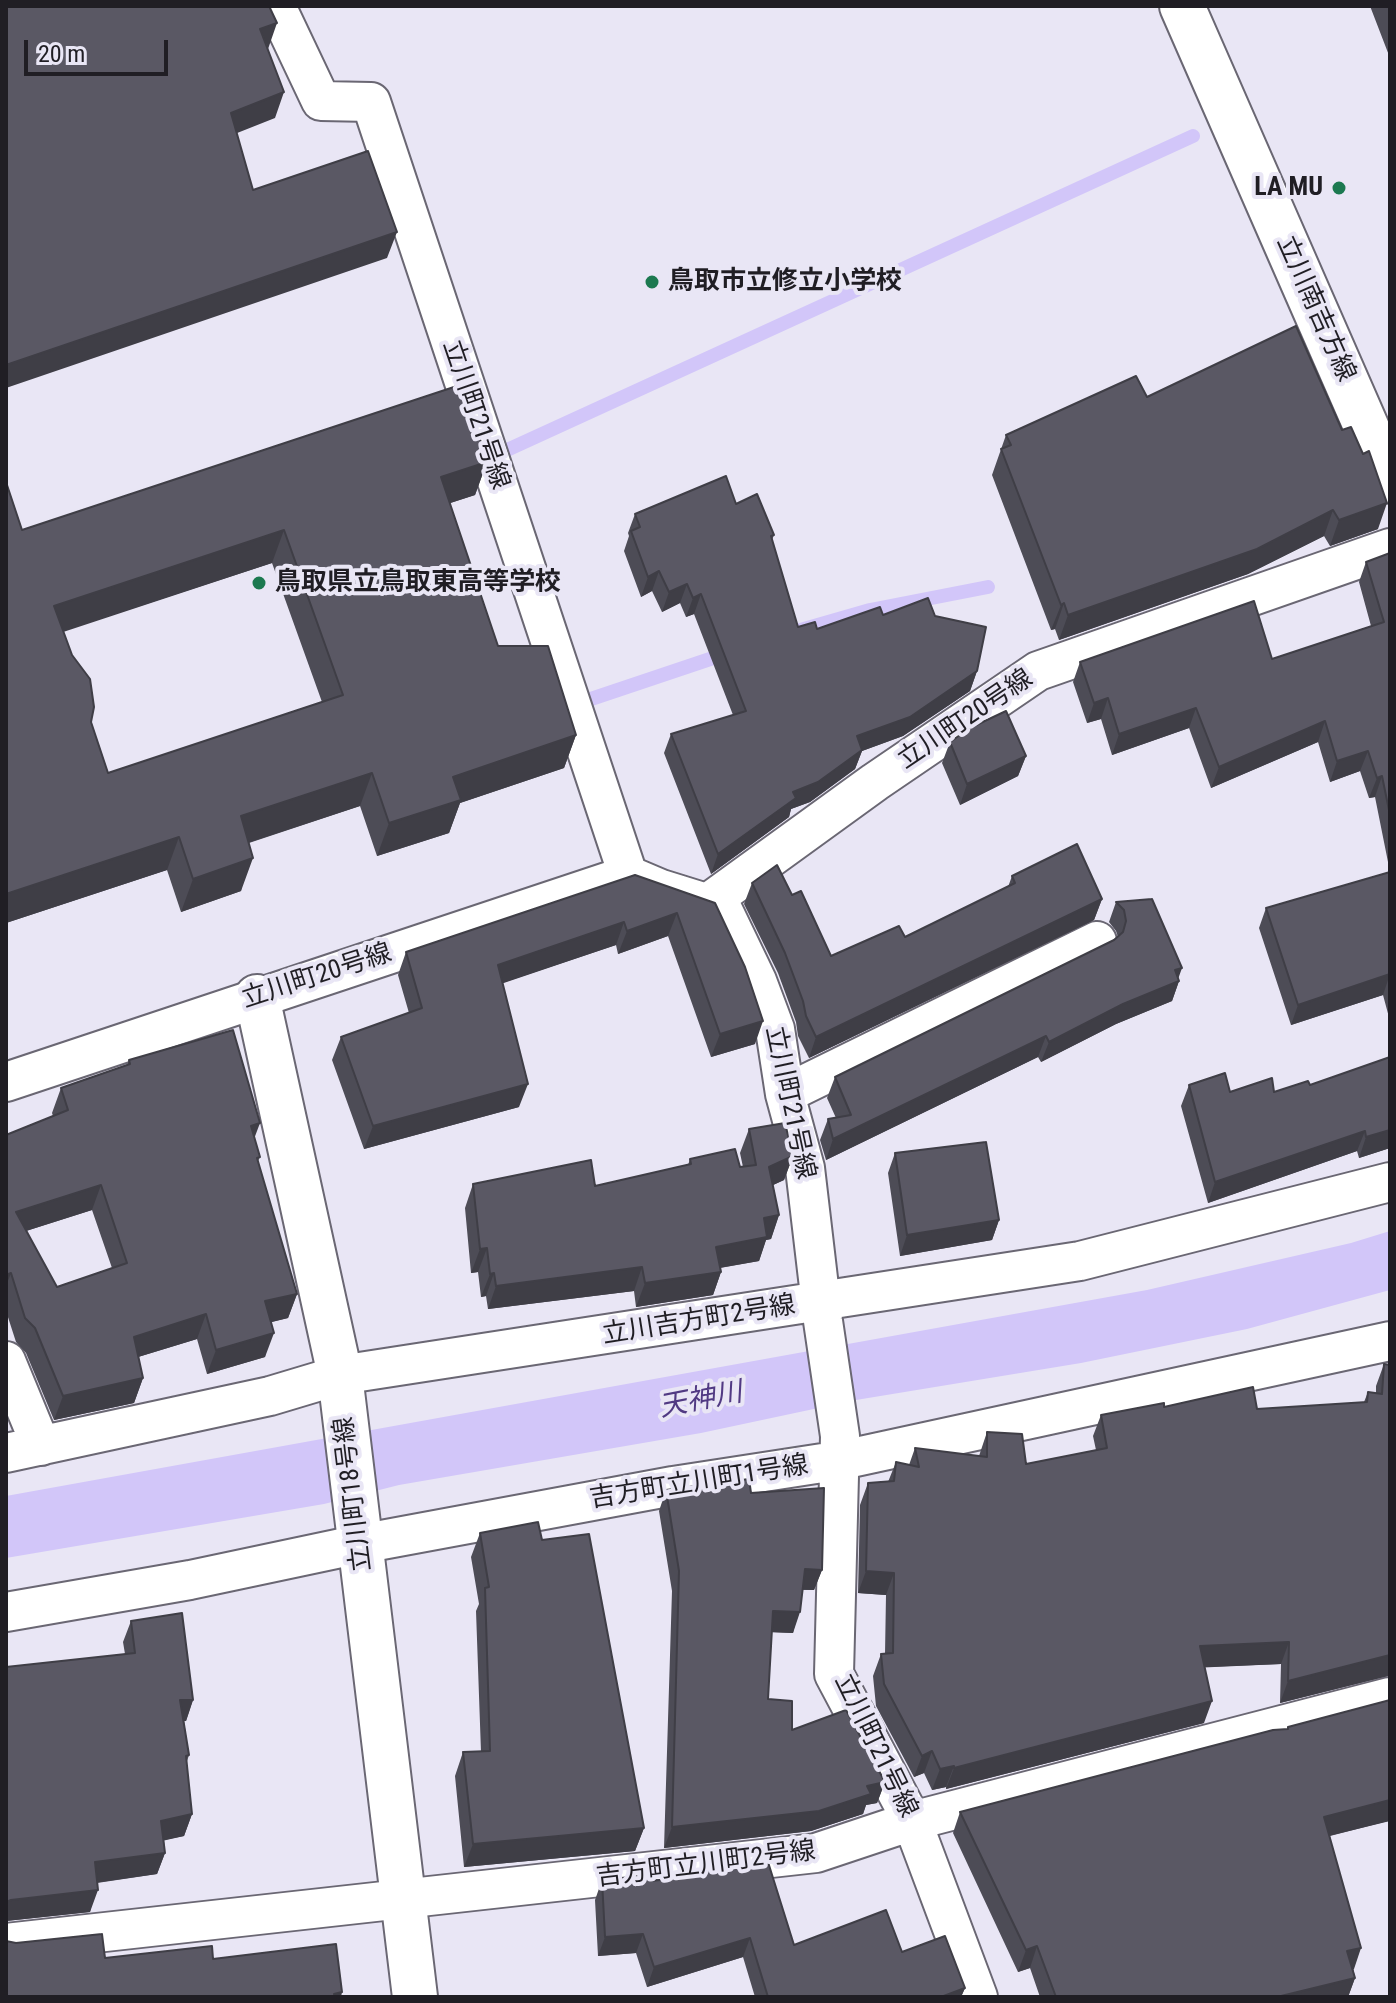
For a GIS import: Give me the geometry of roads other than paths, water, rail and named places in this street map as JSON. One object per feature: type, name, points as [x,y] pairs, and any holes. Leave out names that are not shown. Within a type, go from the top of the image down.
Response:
[{"type":"street","name":"立川町21号線","points":[[276,6],[321,101],[371,102],[628,875]]},
{"type":"street","name":"立川南吉方線","points":[[1182,6],[1390,481]]},
{"type":"street","name":"立川町20号線","points":[[708,903],[862,791],[1038,671],[1390,548]]},
{"type":"street","points":[[628,875],[708,903]]},
{"type":"street","name":"立川町20号線","points":[[6,1082],[628,875]]},
{"type":"street","name":"立川町21号線","points":[[708,903],[722,908],[757,981],[775,1029],[785,1094],[805,1168],[841,1448],[834,1674],[912,1821],[978,1997]]},
{"type":"street","points":[[785,1094],[1097,941]]},
{"type":"street","name":"立川町18号線","points":[[257,997],[342,1388],[415,1997]]},
{"type":"street","name":"立川吉方町2号線","points":[[24,1450],[270,1396],[342,1388],[822,1312],[1080,1261],[1390,1182]]},
{"type":"street","name":"吉方町立川町1号線","points":[[6,1612],[190,1580],[360,1536],[673,1486],[841,1448],[1390,1341]]},
{"type":"street","points":[[6,1361],[24,1450]]},
{"type":"street","name":"吉方町立川町2号線","points":[[6,1943],[816,1853],[912,1821],[1390,1697]]},
{"type":"water","name":"天神川","points":[[1390,1231],[1390,1290],[1247,1329],[1081,1363],[856,1400],[701,1433],[399,1485],[324,1504],[6,1558],[6,1496],[1147,1290],[1351,1243]]},
{"type":"waterway","points":[[507,450],[1193,136]]},
{"type":"waterway","points":[[797,631],[870,610],[988,587]]},
{"type":"waterway","points":[[588,700],[728,653]]},
{"type":"place","name":"LA MU","points":[[1339,188]]},
{"type":"place","name":"鳥取市立修立小学校","points":[[652,282]]},
{"type":"place","name":"鳥取県立鳥取東高等学校","points":[[259,583]]}]
